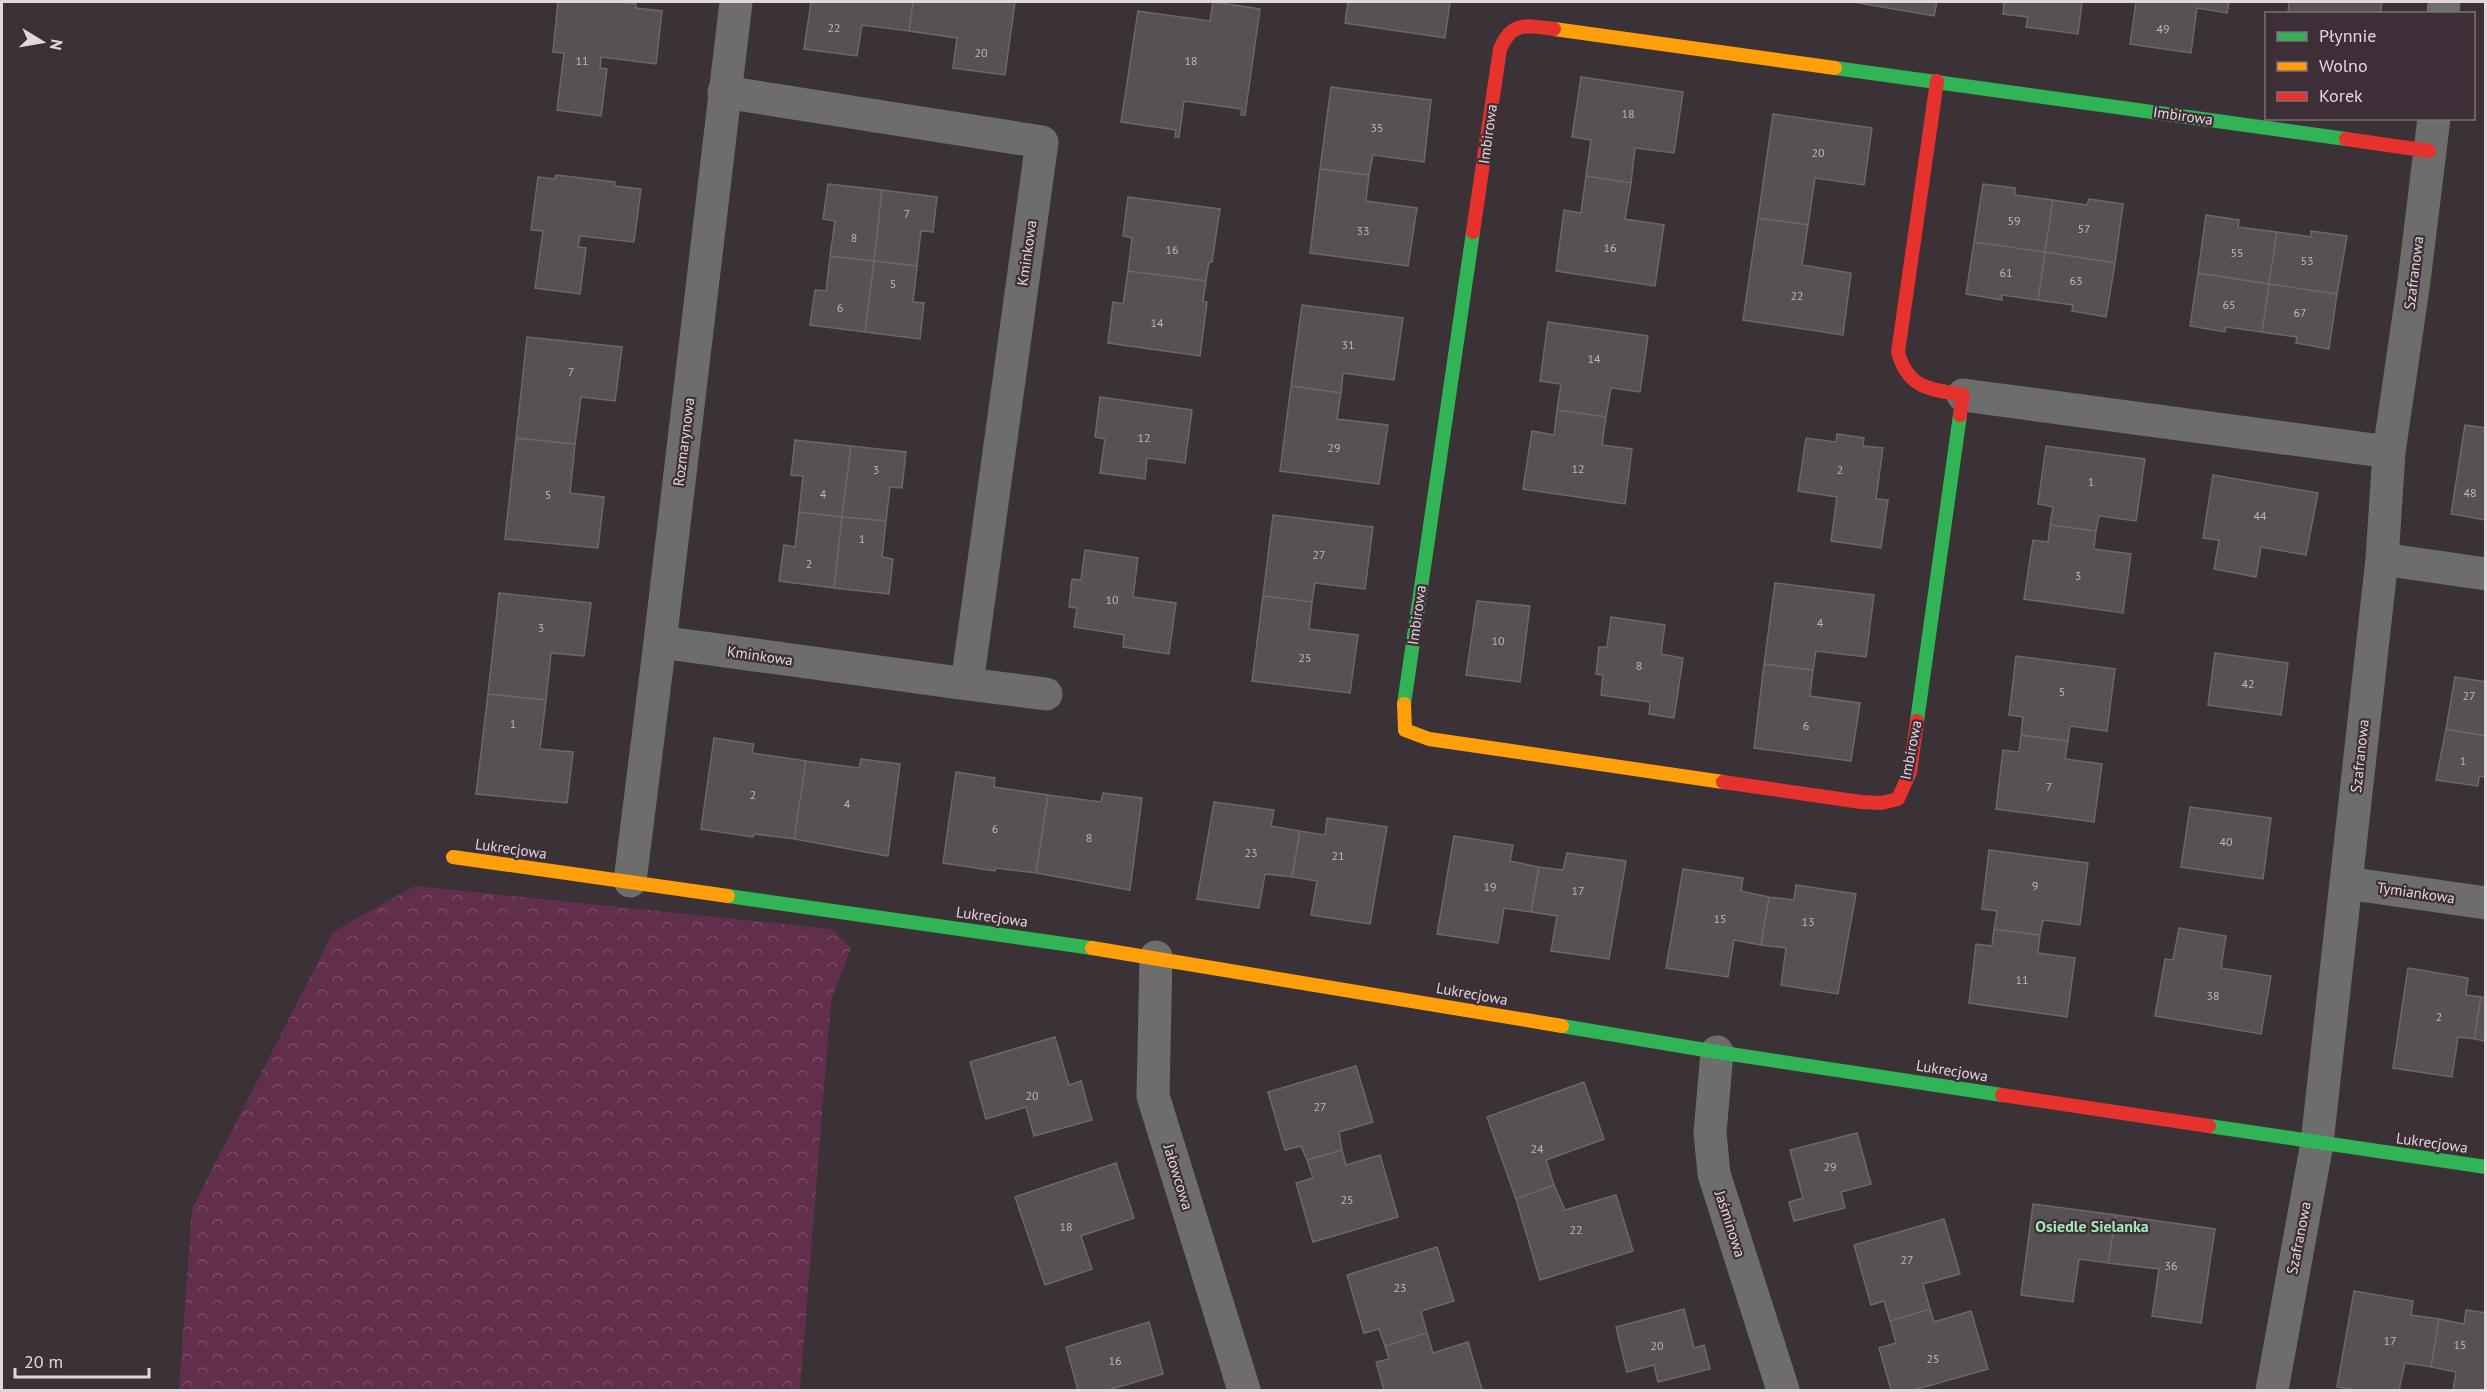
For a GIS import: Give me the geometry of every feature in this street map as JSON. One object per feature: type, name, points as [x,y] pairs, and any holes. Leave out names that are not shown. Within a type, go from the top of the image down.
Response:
[{"type":"street","name":"Rozmarynowa","points":[[630,882],[736,2]]},
{"type":"street","name":"Imbirowa","points":[[1963,395],[1910,771],[1898,798],[1881,803],[1861,802],[1428,739],[1406,730],[1404,706],[1500,49],[1510,30],[1519,26],[1530,26],[2429,151]]},
{"type":"street","points":[[1937,81],[1898,352],[1900,364],[1906,375],[1915,383],[1926,388],[1963,395],[2389,452]]},
{"type":"street","name":"Kminkowa","points":[[724,92],[1042,142],[967,684]]},
{"type":"street","name":"Szafranowa","points":[[2272,1390],[2317,1143],[2382,559],[2389,452],[2414,281],[2434,120]]},
{"type":"street","points":[[2382,559],[2486,574]]},
{"type":"street","name":"Kminkowa","points":[[660,642],[1046,694]]},
{"type":"street","name":"Lukrecjowa","points":[[453,857],[1156,957],[1717,1053],[2486,1167]]},
{"type":"street","name":"Tymiankowa","points":[[2346,883],[2486,903]]},
{"type":"street","name":"Jałowcowa","points":[[1156,957],[1153,1096],[1244,1390]]},
{"type":"street","name":"Jaśminowa","points":[[1717,1053],[1710,1133],[1714,1174],[1783,1390]]},
{"type":"green space","points":[[415,886],[832,929],[851,948],[831,1001],[800,1390],[179,1390],[192,1209],[333,932]]},
{"type":"building","points":[[558,2],[619,2],[636,4],[636,8],[662,11],[656,64],[601,57],[600,68],[607,69],[601,116],[557,110],[564,53],[553,52]]},
{"type":"building","points":[[811,2],[913,2],[909,31],[862,25],[857,56],[804,49]]},
{"type":"building","points":[[913,2],[1015,2],[1005,75],[953,68],[957,38],[909,31]]},
{"type":"building","points":[[1213,2],[1260,9],[1245,115],[1241,115],[1242,109],[1184,101],[1179,137],[1175,137],[1176,130],[1121,122],[1138,11],[1210,21]]},
{"type":"building","points":[[1348,2],[1450,2],[1445,38],[1345,23]]},
{"type":"building","points":[[1853,2],[1937,2],[1934,16]]},
{"type":"building","points":[[2004,2],[2082,2],[2078,34],[2026,27],[2028,17],[2003,14]]},
{"type":"building","points":[[2136,2],[2229,2],[2227,13],[2197,8],[2191,53],[2130,44]]},
{"type":"building","points":[[2289,2],[2382,2],[2380,12],[2288,12]]},
{"type":"building","points":[[1581,77],[1683,92],[1674,153],[1635,148],[1631,183],[1586,176],[1591,140],[1572,137]]},
{"type":"building","points":[[1331,87],[1431,100],[1424,162],[1373,155],[1369,175],[1320,169]]},
{"type":"building","points":[[1773,114],[1872,128],[1864,185],[1815,178],[1808,225],[1758,218]]},
{"type":"building","points":[[1320,169],[1369,175],[1366,201],[1417,208],[1408,266],[1310,253]]},
{"type":"building","points":[[556,175],[615,182],[614,186],[641,189],[634,242],[580,236],[578,247],[586,248],[580,294],[535,288],[543,231],[531,230],[538,177],[555,179]]},
{"type":"building","points":[[1586,176],[1631,183],[1625,219],[1664,225],[1655,286],[1556,271],[1564,210],[1581,213]]},
{"type":"building","points":[[828,184],[882,190],[874,261],[830,256],[835,221],[823,219]]},
{"type":"building","points":[[1983,184],[2015,188],[2015,195],[2053,200],[2045,252],[1974,242]]},
{"type":"building","points":[[882,190],[937,197],[933,232],[921,231],[917,266],[874,261]]},
{"type":"building","points":[[1128,197],[1220,209],[1212,262],[1209,262],[1206,281],[1128,271],[1132,238],[1123,236]]},
{"type":"building","points":[[2089,199],[2123,204],[2115,263],[2045,252],[2053,200],[2087,205]]},
{"type":"building","points":[[2206,215],[2239,220],[2238,227],[2277,232],[2269,284],[2198,273]]},
{"type":"building","points":[[1758,218],[1808,225],[1802,265],[1851,273],[1843,335],[1743,320]]},
{"type":"building","points":[[2311,231],[2347,236],[2337,294],[2269,284],[2277,232],[2311,237]]},
{"type":"building","points":[[1974,242],[2045,252],[2038,300],[2002,295],[2002,300],[1966,294]]},
{"type":"building","points":[[2045,252],[2115,263],[2106,317],[2072,311],[2073,305],[2038,300]]},
{"type":"building","points":[[830,256],[874,261],[865,332],[810,325],[815,290],[826,291]]},
{"type":"building","points":[[874,261],[917,266],[913,302],[924,303],[920,339],[865,332]]},
{"type":"building","points":[[1128,271],[1206,281],[1203,301],[1207,302],[1200,356],[1108,343],[1113,302],[1123,304]]},
{"type":"building","points":[[2198,273],[2269,284],[2262,332],[2226,327],[2225,332],[2190,326]]},
{"type":"building","points":[[2269,284],[2337,294],[2329,349],[2296,343],[2297,337],[2262,332]]},
{"type":"building","points":[[1302,305],[1403,318],[1394,380],[1343,373],[1341,393],[1291,386]]},
{"type":"building","points":[[1548,322],[1648,336],[1640,392],[1611,388],[1606,417],[1557,410],[1561,384],[1540,381]]},
{"type":"building","points":[[527,337],[622,347],[615,401],[581,397],[575,444],[516,438]]},
{"type":"building","points":[[1291,386],[1341,393],[1337,419],[1388,425],[1379,484],[1280,471]]},
{"type":"building","points":[[1100,397],[1192,410],[1185,463],[1147,458],[1145,479],[1100,473],[1105,439],[1095,437]]},
{"type":"building","points":[[1557,410],[1606,417],[1602,445],[1632,449],[1625,504],[1523,489],[1532,431],[1554,435]]},
{"type":"building","points":[[2465,425],[2486,428],[2486,520],[2451,514]]},
{"type":"building","points":[[1837,434],[1864,438],[1863,446],[1883,448],[1876,499],[1888,500],[1881,548],[1831,541],[1837,497],[1798,491],[1806,438],[1836,442]]},
{"type":"building","points":[[516,438],[575,444],[570,493],[604,497],[598,548],[505,539]]},
{"type":"building","points":[[795,440],[851,446],[842,517],[799,512],[803,476],[791,475]]},
{"type":"building","points":[[851,446],[906,452],[902,488],[890,487],[886,521],[842,517]]},
{"type":"building","points":[[2046,446],[2145,459],[2136,521],[2099,516],[2096,531],[2050,525],[2053,507],[2038,504]]},
{"type":"building","points":[[2213,475],[2318,493],[2306,555],[2261,547],[2256,577],[2214,569],[2219,540],[2203,538]]},
{"type":"building","points":[[799,512],[842,517],[834,588],[779,581],[784,545],[795,547]]},
{"type":"building","points":[[1273,515],[1373,527],[1365,589],[1315,583],[1312,602],[1263,596]]},
{"type":"building","points":[[842,517],[886,521],[882,557],[893,559],[889,594],[834,588]]},
{"type":"building","points":[[2050,525],[2096,531],[2094,549],[2131,554],[2123,613],[2024,599],[2033,540],[2048,542]]},
{"type":"building","points":[[1085,550],[1138,558],[1133,597],[1176,603],[1169,654],[1123,647],[1124,635],[1074,627],[1077,608],[1069,607],[1072,579],[1081,580]]},
{"type":"building","points":[[1775,583],[1874,595],[1866,657],[1816,651],[1813,670],[1764,664]]},
{"type":"building","points":[[499,593],[591,603],[584,656],[551,653],[546,700],[488,694]]},
{"type":"building","points":[[1263,596],[1312,602],[1309,629],[1358,635],[1350,693],[1252,681]]},
{"type":"building","points":[[1477,601],[1530,606],[1520,682],[1466,675]]},
{"type":"building","points":[[1611,617],[1665,625],[1661,654],[1683,658],[1674,718],[1649,714],[1650,702],[1601,695],[1603,675],[1596,674],[1599,647],[1607,647]]},
{"type":"building","points":[[2215,653],[2288,663],[2281,715],[2208,705]]},
{"type":"building","points":[[2016,656],[2115,669],[2107,731],[2070,726],[2068,741],[2021,735],[2023,717],[2009,715]]},
{"type":"building","points":[[1764,664],[1813,670],[1810,696],[1860,703],[1851,761],[1754,748]]},
{"type":"building","points":[[2455,677],[2486,682],[2486,736],[2446,729]]},
{"type":"building","points":[[488,694],[546,700],[540,749],[573,752],[567,803],[476,794]]},
{"type":"building","points":[[2446,729],[2486,736],[2486,777],[2479,776],[2478,786],[2436,780]]},
{"type":"building","points":[[2021,735],[2068,741],[2065,759],[2102,764],[2094,822],[1996,809],[2003,750],[2019,752]]},
{"type":"building","points":[[714,738],[754,744],[752,753],[806,761],[794,839],[754,834],[753,837],[701,829]]},
{"type":"building","points":[[861,759],[900,764],[888,856],[794,839],[806,761],[859,768]]},
{"type":"building","points":[[956,772],[995,778],[994,787],[1048,795],[1036,873],[996,868],[995,871],[943,863]]},
{"type":"building","points":[[1103,793],[1142,798],[1130,890],[1036,873],[1048,795],[1101,802]]},
{"type":"building","points":[[1214,802],[1274,810],[1271,826],[1300,831],[1292,877],[1265,874],[1259,908],[1197,899]]},
{"type":"building","points":[[2190,807],[2271,818],[2263,879],[2181,867]]},
{"type":"building","points":[[1327,818],[1387,827],[1370,924],[1311,915],[1317,881],[1292,877],[1300,831],[1325,835]]},
{"type":"building","points":[[1454,836],[1513,845],[1510,861],[1539,867],[1531,912],[1504,908],[1498,943],[1437,934]]},
{"type":"building","points":[[1989,850],[2088,863],[2080,925],[2043,920],[2040,935],[1994,929],[1997,911],[1982,909]]},
{"type":"building","points":[[1567,853],[1626,861],[1609,959],[1551,951],[1557,916],[1531,912],[1539,867],[1563,870]]},
{"type":"building","points":[[1683,869],[1743,878],[1741,891],[1769,897],[1761,945],[1734,940],[1728,977],[1666,968]]},
{"type":"building","points":[[1796,885],[1856,894],[1838,994],[1781,985],[1786,948],[1761,945],[1769,897],[1794,900]]},
{"type":"building","points":[[2179,928],[2226,936],[2221,968],[2271,976],[2261,1034],[2155,1016],[2165,959],[2173,960]]},
{"type":"building","points":[[1994,929],[2040,935],[2038,953],[2075,958],[2067,1017],[1969,1003],[1976,944],[1992,946]]},
{"type":"building","points":[[2408,968],[2468,978],[2466,995],[2481,997],[2474,1039],[2458,1037],[2452,1077],[2393,1068]]},
{"type":"building","points":[[2481,997],[2486,998],[2486,1041],[2474,1039]]},
{"type":"building","points":[[1055,1037],[1069,1085],[1081,1081],[1092,1120],[1034,1136],[1026,1107],[986,1119],[970,1062]]},
{"type":"building","points":[[1356,1066],[1373,1122],[1339,1132],[1342,1150],[1307,1160],[1301,1146],[1285,1150],[1268,1092]]},
{"type":"building","points":[[1584,1082],[1604,1139],[1546,1160],[1554,1185],[1516,1199],[1487,1117]]},
{"type":"building","points":[[1857,1133],[1871,1184],[1841,1192],[1845,1208],[1794,1221],[1789,1202],[1803,1198],[1790,1150]]},
{"type":"building","points":[[1342,1150],[1346,1165],[1380,1155],[1398,1217],[1313,1242],[1296,1183],[1313,1178],[1307,1160]]},
{"type":"building","points":[[1116,1163],[1134,1218],[1081,1236],[1092,1269],[1045,1285],[1015,1197]]},
{"type":"building","points":[[1554,1185],[1565,1210],[1616,1195],[1633,1251],[1540,1280],[1516,1199]]},
{"type":"building","points":[[2033,1204],[2116,1215],[2108,1263],[2079,1259],[2073,1302],[2021,1295]]},
{"type":"building","points":[[2116,1215],[2215,1229],[2201,1323],[2152,1316],[2159,1269],[2108,1263]]},
{"type":"building","points":[[1944,1219],[1960,1274],[1923,1284],[1930,1309],[1890,1321],[1884,1301],[1871,1305],[1854,1245]]},
{"type":"building","points":[[1437,1247],[1454,1301],[1421,1311],[1427,1333],[1385,1346],[1379,1329],[1364,1333],[1347,1275]]},
{"type":"building","points":[[2354,1291],[2413,1301],[2411,1315],[2439,1319],[2431,1367],[2405,1363],[2399,1390],[2356,1390],[2337,1387]]},
{"type":"building","points":[[1684,1309],[1694,1348],[1704,1345],[1710,1369],[1658,1382],[1654,1365],[1627,1372],[1616,1327]]},
{"type":"building","points":[[1930,1309],[1934,1322],[1971,1311],[1988,1369],[1914,1390],[1891,1390],[1879,1348],[1896,1343],[1890,1321]]},
{"type":"building","points":[[2466,1310],[2486,1313],[2486,1390],[2453,1390],[2456,1372],[2431,1367],[2439,1319],[2464,1324]]},
{"type":"building","points":[[1149,1322],[1163,1374],[1108,1390],[1078,1390],[1066,1347]]},
{"type":"building","points":[[1427,1333],[1433,1353],[1468,1342],[1482,1390],[1384,1390],[1376,1362],[1389,1359],[1385,1346]]},
{"type":"traffic: fast","points":[[1835,68],[2346,139]]},
{"type":"traffic: fast","points":[[1404,704],[1473,232]]},
{"type":"traffic: fast","points":[[1917,721],[1960,415]]},
{"type":"traffic: fast","points":[[728,896],[1092,948]]},
{"type":"traffic: fast","points":[[1562,1026],[2002,1095]]},
{"type":"traffic: fast","points":[[2209,1126],[2486,1167]]},
{"type":"traffic: slow","points":[[1554,29],[1835,68]]},
{"type":"traffic: slow","points":[[1404,704],[1405,730],[1429,739],[1723,782]]},
{"type":"traffic: slow","points":[[453,857],[728,896]]},
{"type":"traffic: slow","points":[[1092,948],[1562,1026]]},
{"type":"traffic: jam","points":[[1473,232],[1500,49],[1510,33],[1516,29],[1529,26],[1554,29]]},
{"type":"traffic: jam","points":[[1937,81],[1898,352],[1902,364],[1914,380],[1931,389],[1963,395],[1960,415]]},
{"type":"traffic: jam","points":[[2346,139],[2429,151]]},
{"type":"traffic: jam","points":[[1723,782],[1861,802],[1881,803],[1898,799],[1910,772],[1917,721]]},
{"type":"traffic: jam","points":[[2002,1095],[2209,1126]]},
{"type":"district","name":"Osiedle Sielanka","points":[[2092,1226]]}]
